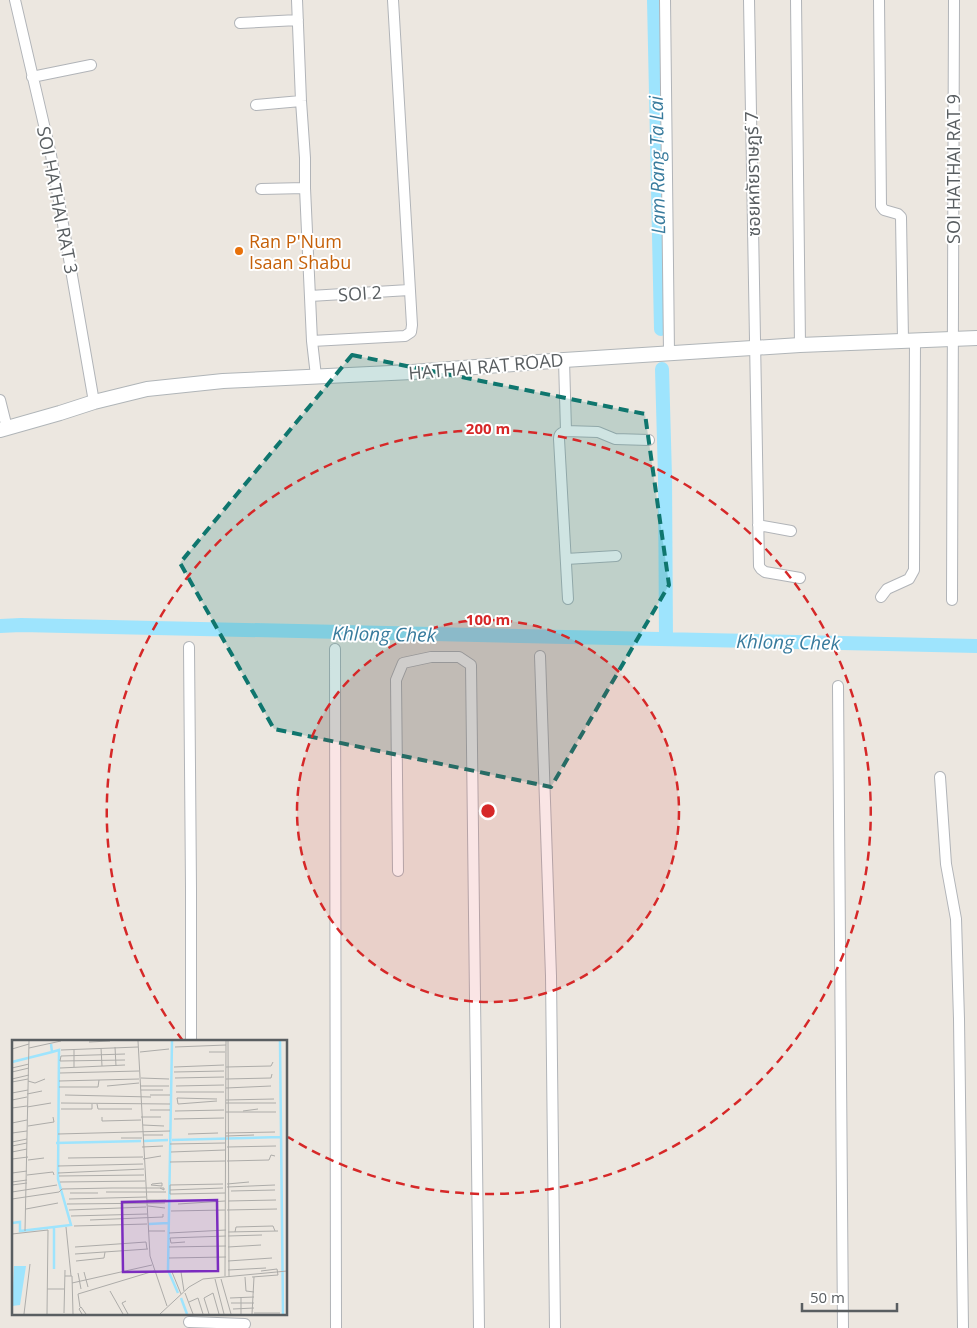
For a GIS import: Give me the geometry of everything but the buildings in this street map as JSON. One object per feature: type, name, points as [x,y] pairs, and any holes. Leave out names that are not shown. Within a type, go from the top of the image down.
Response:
[{"type":"main road","name":"HATHAI RAT ROAD","points":[[4,429],[94,402],[147,389],[223,381],[412,372],[800,345],[977,338]]},
{"type":"street","name":"SOI HATHAI RAT 3","points":[[15,0],[51,155],[94,402]]},
{"type":"street","points":[[297,0],[312,341],[316,376]]},
{"type":"street","points":[[312,341],[405,336],[411,332],[393,0]]},
{"type":"street","points":[[665,0],[669,353]]},
{"type":"street","name":"ซอยหทัยราษฎร์ 7","points":[[749,0],[759,566],[766,572],[800,578]]},
{"type":"street","points":[[796,0],[800,345]]},
{"type":"street","points":[[880,0],[880,206],[884,210],[898,214],[901,217],[909,340],[914,570],[909,579],[886,589],[881,597]]},
{"type":"street","name":"SOI HATHAI RAT 9","points":[[952,600],[954,0]]},
{"type":"street","points":[[240,23],[298,20]]},
{"type":"street","points":[[32,77],[91,65]]},
{"type":"street","points":[[256,105],[301,101]]},
{"type":"street","points":[[261,189],[305,188]]},
{"type":"street","name":"SOI 2","points":[[310,296],[410,290]]},
{"type":"street","points":[[564,360],[566,431]]},
{"type":"street","points":[[0,400],[4,429]]},
{"type":"street","points":[[568,599],[559,435],[566,431],[598,432],[615,439],[649,440]]},
{"type":"street","points":[[758,525],[791,531]]},
{"type":"street","points":[[566,559],[616,556]]},
{"type":"street","points":[[189,647],[191,1040]]},
{"type":"street","points":[[335,649],[336,1328]]},
{"type":"street","points":[[540,656],[551,976],[555,1328]]},
{"type":"street","points":[[398,871],[396,680],[402,663],[431,657],[459,658],[471,665],[479,1328]]},
{"type":"street","points":[[838,686],[843,1328]]},
{"type":"street","points":[[940,777],[946,864],[956,919],[963,1328]]},
{"type":"street","points":[[189,1321],[244,1324]]},
{"type":"highlighted area","points":[[352,355],[645,414],[669,585],[551,787],[274,729],[180,563]]},
{"type":"waterway","name":"Lam Rang Ta Lai","points":[[654,0],[661,329]]},
{"type":"waterway","name":"Lam Rang Ta Lai","points":[[662,369],[666,639]]},
{"type":"waterway","name":"Khlong Chek","points":[[0,626],[977,646]]},
{"type":"place","name":"Ran P'Num Isaan Shabu","points":[[239,251]]}]
